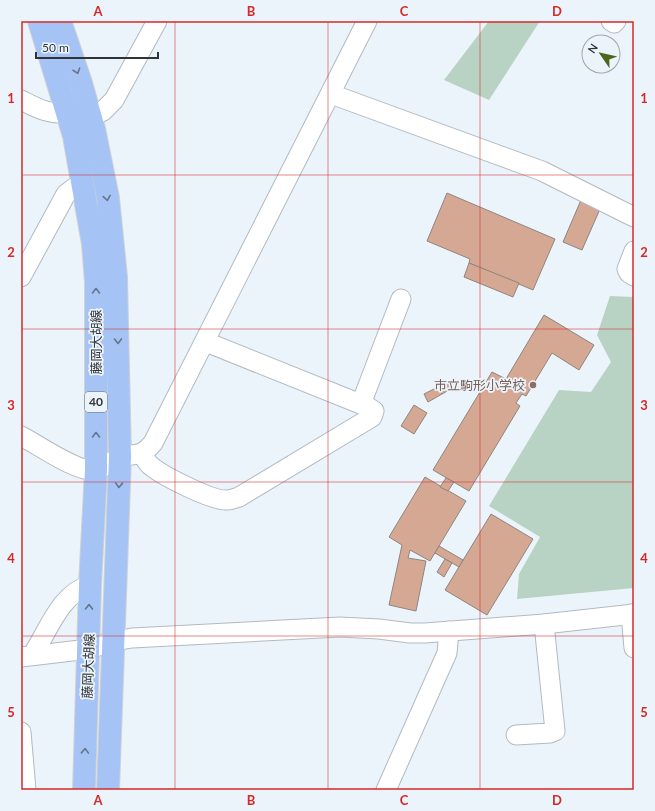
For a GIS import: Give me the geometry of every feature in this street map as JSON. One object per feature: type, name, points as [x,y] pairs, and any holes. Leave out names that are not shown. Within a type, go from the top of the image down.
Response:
[{"type":"main road","name":"藤岡大胡線","points":[[39,21],[68,113],[83,181],[93,244],[96,282],[96,470],[90,585],[84,790]]},
{"type":"main road","name":"藤岡大胡線","points":[[60,21],[91,117],[108,198],[116,277],[120,457],[108,790]]},
{"type":"street","points":[[91,117],[103,111],[114,100],[157,21]]},
{"type":"street","points":[[21,436],[84,470],[96,470],[120,457],[142,454],[153,443],[206,342],[367,21]]},
{"type":"street","points":[[611,21],[614,23],[616,21]]},
{"type":"street","points":[[331,94],[542,171],[634,217]]},
{"type":"street","points":[[21,100],[46,112],[58,114],[68,113]]},
{"type":"street","points":[[21,277],[66,194],[83,181]]},
{"type":"street","points":[[634,251],[627,268],[629,273],[634,276]]},
{"type":"street","points":[[361,404],[401,299]]},
{"type":"street","points":[[142,454],[150,465],[156,470],[212,497],[227,500],[239,497],[372,417],[374,410],[361,404],[206,342]]},
{"type":"street","points":[[28,656],[36,649],[71,594],[90,585]]},
{"type":"street","points":[[28,656],[89,649],[114,641],[132,638],[320,627],[364,628],[410,633],[544,624],[632,614],[634,648]]},
{"type":"street","points":[[516,735],[550,733],[555,731],[544,624]]},
{"type":"street","points":[[386,790],[447,653],[449,631]]},
{"type":"street","points":[[21,732],[26,790]]},
{"type":"green space","points":[[489,21],[540,21],[489,100],[444,80]]},
{"type":"green space","points":[[610,296],[634,297],[634,588],[517,599],[519,574],[540,537],[489,506],[559,390],[591,392],[611,362],[597,335]]},
{"type":"building","points":[[447,193],[555,239],[533,290],[469,263],[470,259],[427,241]]},
{"type":"building","points":[[581,200],[600,209],[582,250],[563,242]]},
{"type":"building","points":[[469,263],[519,283],[513,297],[464,277]]},
{"type":"building","points":[[544,315],[594,345],[579,370],[552,353],[526,396],[522,394],[516,403],[520,406],[469,491],[433,470],[492,372],[506,379]]},
{"type":"building","points":[[447,382],[451,389],[442,394],[438,387]]},
{"type":"building","points":[[438,387],[442,394],[428,402],[424,394]]},
{"type":"building","points":[[414,405],[427,413],[414,434],[401,426]]},
{"type":"building","points":[[425,477],[466,501],[430,561],[410,550],[408,558],[426,561],[416,611],[389,605],[402,545],[389,537]]},
{"type":"building","points":[[446,478],[454,482],[448,491],[440,487]]},
{"type":"building","points":[[491,514],[533,539],[487,615],[445,590]]},
{"type":"building","points":[[439,546],[463,560],[459,567],[435,553]]},
{"type":"building","points":[[445,559],[452,563],[444,577],[437,572]]},
{"type":"place","name":"市立駒形小学校","points":[[533,385]]}]
